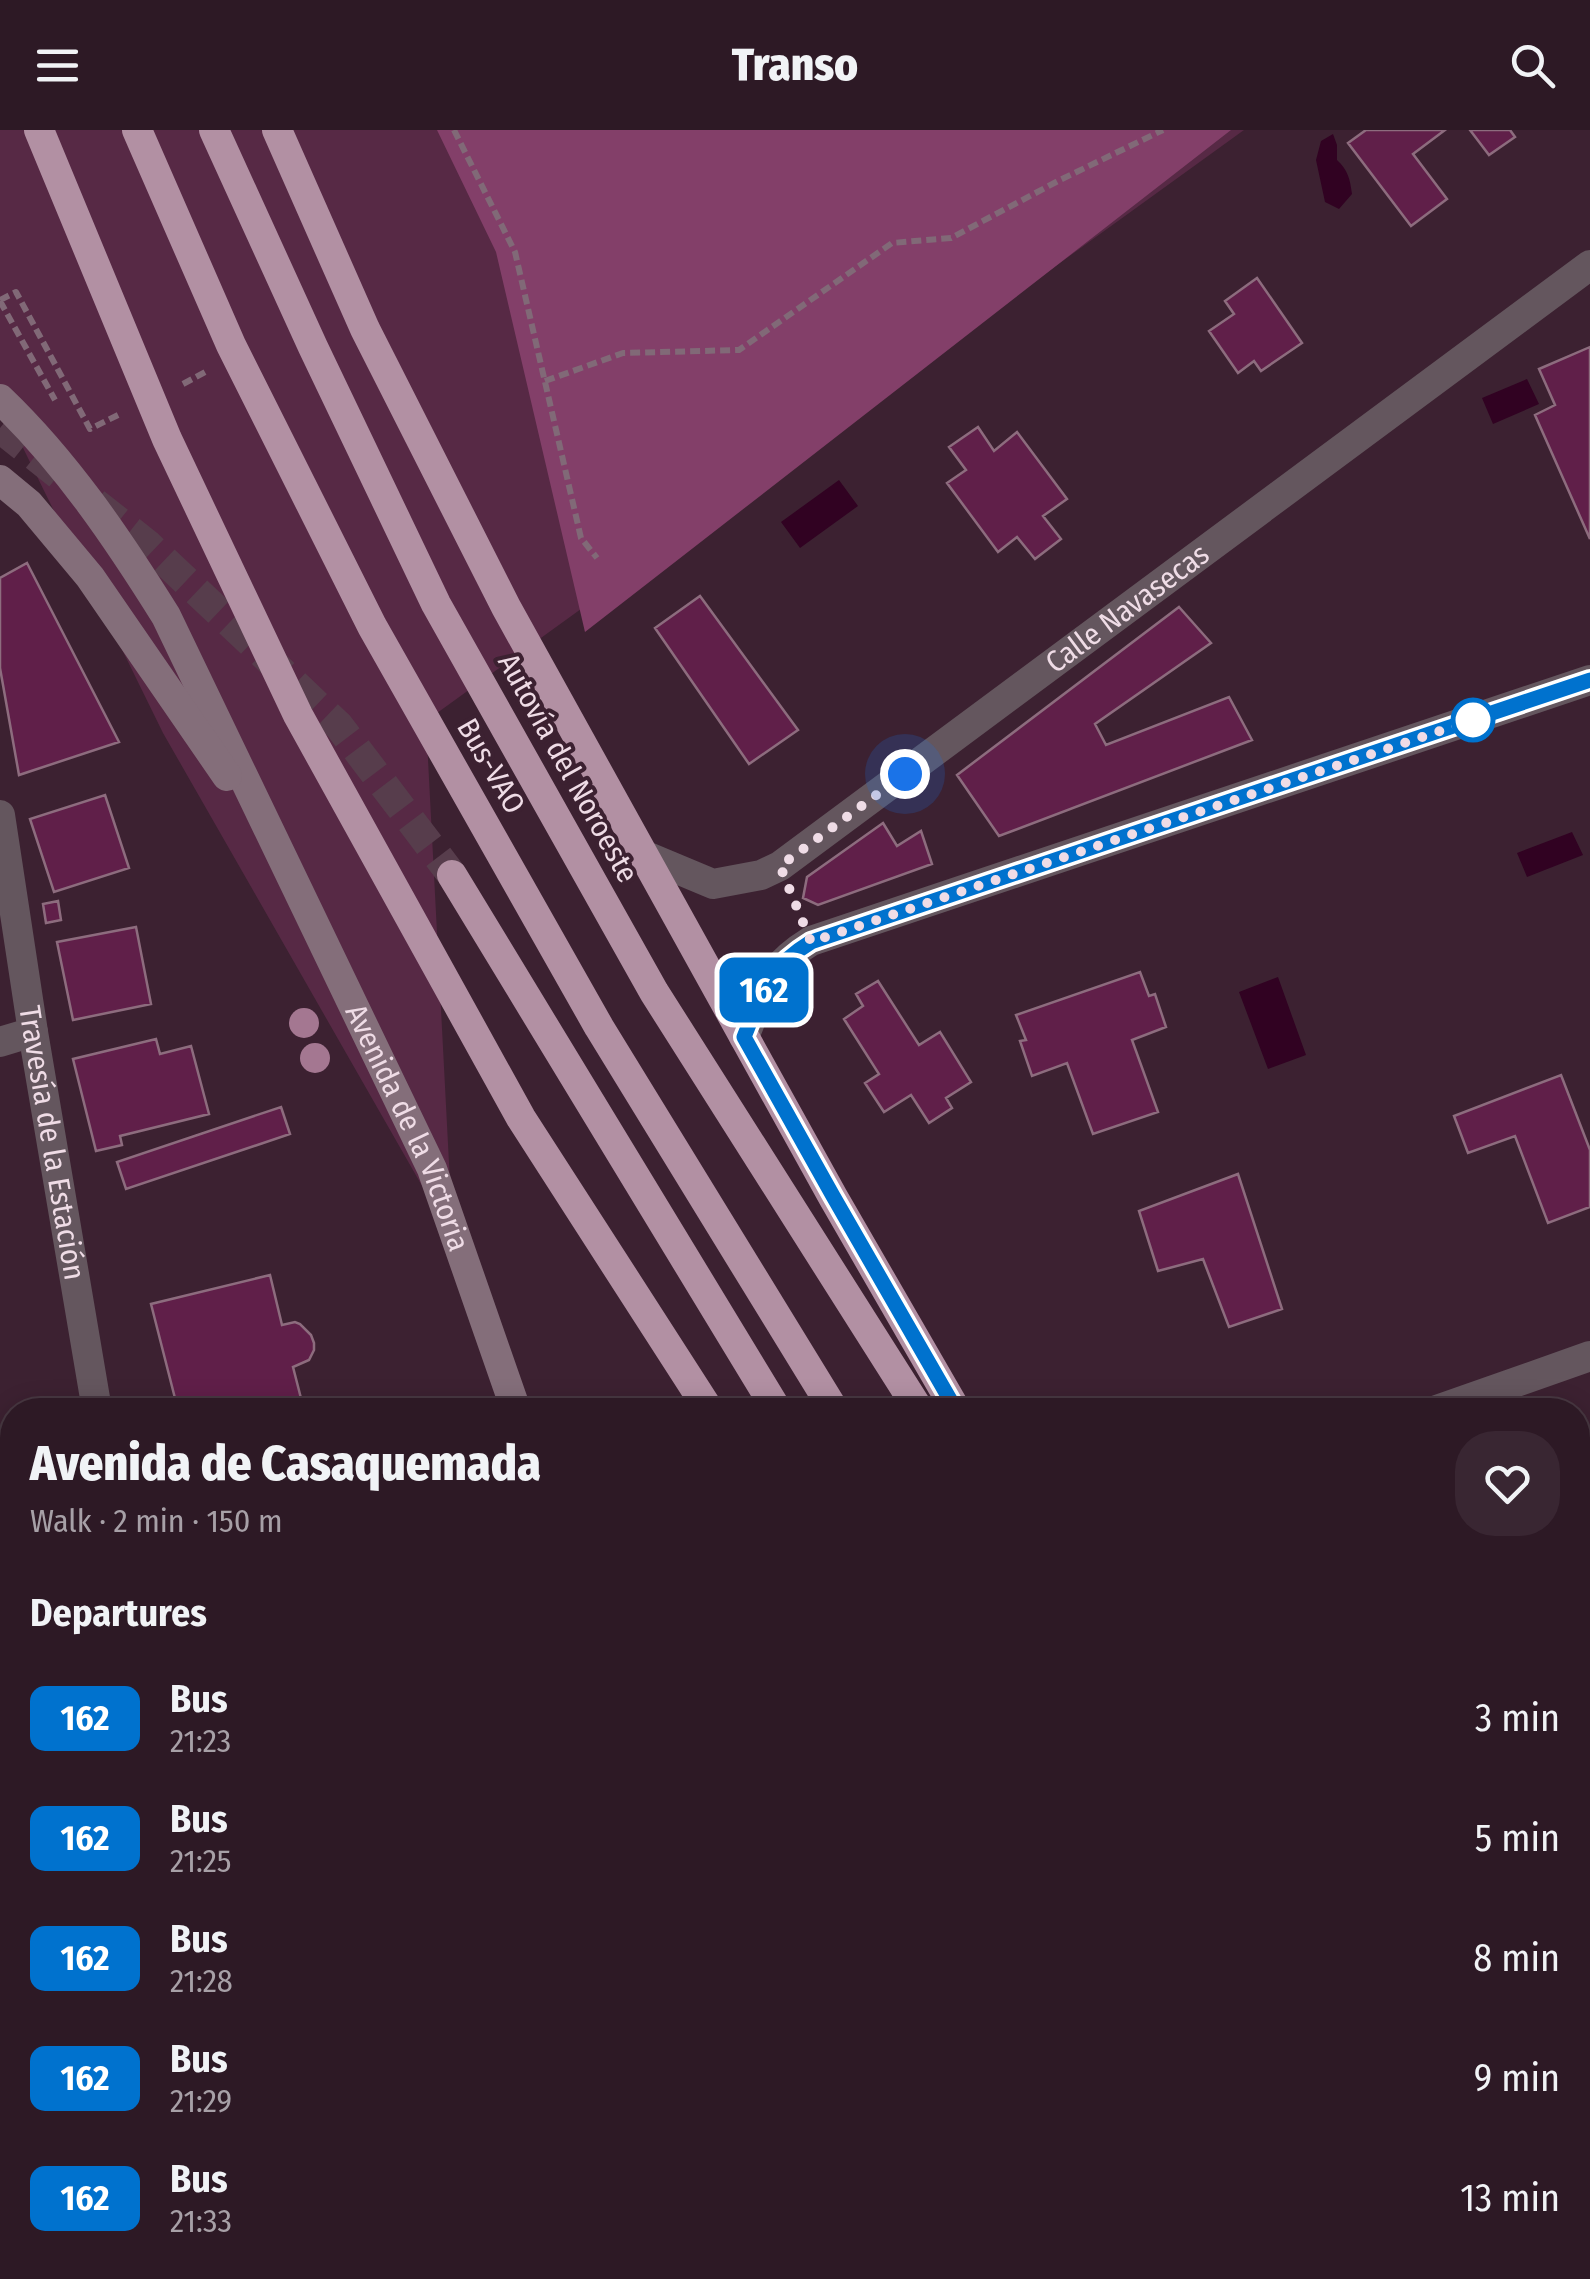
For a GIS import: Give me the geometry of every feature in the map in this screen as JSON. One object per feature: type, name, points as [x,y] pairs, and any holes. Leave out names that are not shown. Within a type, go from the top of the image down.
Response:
[{"type":"highway","name":"Bus-VAO","points":[[137,130],[231,345],[372,626],[599,1027],[827,1398]]},
{"type":"highway","name":"Autovía del Noroeste","points":[[214,130],[436,604],[654,992],[910,1398]]},
{"type":"highway","points":[[278,130],[365,329],[506,607],[949,1398]]},
{"type":"highway","points":[[39,134],[167,439],[298,715],[521,1118],[700,1398]]},
{"type":"highway","points":[[452,875],[770,1398]]},
{"type":"street","name":"Calle Navasecas","points":[[646,856],[713,884],[761,875],[780,866],[1590,265]]},
{"type":"street","name":"Avenida de la Victoria","points":[[0,399],[64,470],[115,535],[166,616],[432,1168],[512,1398]]},
{"type":"street","name":"Avenida de la Victoria","points":[[0,480],[29,504],[90,577],[280,852]]},
{"type":"street","points":[[744,1037],[779,965],[811,942],[1590,680]]},
{"type":"street","name":"Travesía de la Estación","points":[[0,816],[32,1032],[95,1398]]},
{"type":"street","points":[[0,1042],[32,1032]]},
{"type":"street","points":[[1471,1398],[1590,1356]]},
{"type":"path","points":[[454,130],[515,252],[581,538],[598,558]]},
{"type":"path","points":[[545,380],[623,353],[739,350],[892,244],[951,238],[1163,130]]},
{"type":"path","points":[[0,301],[50,390]]},
{"type":"shaded area","points":[[0,130],[1244,130],[426,721],[453,1240],[163,733],[0,401]]},
{"type":"shaded area","points":[[437,130],[1231,130],[585,632],[496,252]]},
{"type":"shaded area","points":[[1333,134],[1337,160],[1348,175],[1352,194],[1339,209],[1325,202],[1316,160],[1321,141]]},
{"type":"shaded area","points":[[1527,379],[1539,404],[1493,424],[1482,398]]},
{"type":"shaded area","points":[[839,480],[858,506],[800,548],[781,522]]},
{"type":"shaded area","points":[[1572,832],[1583,855],[1527,877],[1517,853]]},
{"type":"shaded area","points":[[1278,977],[1306,1055],[1268,1069],[1239,992]]},
{"type":"building","points":[[1366,130],[1445,130],[1413,154],[1447,199],[1411,226],[1348,143]]},
{"type":"building","points":[[1470,130],[1510,130],[1515,137],[1489,155]]},
{"type":"building","points":[[1257,278],[1302,343],[1261,371],[1254,361],[1238,373],[1209,331],[1234,314],[1225,301]]},
{"type":"building","points":[[1590,347],[1590,539],[1535,415],[1555,405],[1539,369]]},
{"type":"building","points":[[978,427],[994,451],[1017,432],[1067,499],[1043,516],[1061,539],[1035,559],[1017,537],[998,552],[947,483],[966,470],[949,447]]},
{"type":"building","points":[[27,563],[119,742],[19,775],[0,668],[0,578]]},
{"type":"building","points":[[700,596],[798,730],[749,764],[655,628]]},
{"type":"building","points":[[1179,607],[1211,643],[1095,724],[1106,745],[1229,697],[1252,740],[999,836],[957,775]]},
{"type":"building","points":[[105,795],[129,868],[54,892],[30,819]]},
{"type":"building","points":[[883,823],[897,846],[921,831],[932,864],[818,905],[803,898],[807,877]]},
{"type":"building","points":[[58,901],[61,920],[46,923],[43,904]]},
{"type":"building","points":[[136,927],[151,1004],[73,1020],[57,942]]},
{"type":"building","points":[[1140,972],[1149,996],[1155,994],[1166,1027],[1132,1040],[1158,1112],[1093,1134],[1067,1063],[1032,1076],[1020,1041],[1026,1040],[1016,1015]]},
{"type":"building","points":[[878,981],[919,1045],[940,1032],[971,1082],[946,1098],[952,1108],[929,1123],[911,1095],[884,1112],[865,1083],[879,1074],[844,1019],[863,1006],[856,994]]},
{"type":"building","points":[[156,1039],[160,1054],[191,1046],[209,1114],[120,1136],[122,1145],[96,1151],[73,1059]]},
{"type":"building","points":[[1561,1075],[1590,1150],[1590,1207],[1548,1223],[1515,1136],[1468,1153],[1454,1116]]},
{"type":"building","points":[[281,1107],[290,1134],[126,1189],[117,1162]]},
{"type":"building","points":[[1238,1174],[1282,1309],[1229,1327],[1203,1259],[1158,1271],[1139,1211]]},
{"type":"building","points":[[270,1275],[282,1325],[300,1324],[314,1343],[309,1360],[293,1367],[301,1398],[175,1398],[151,1304]]},
{"type":"tunnel","points":[[0,428],[59,475]]},
{"type":"tunnel","points":[[95,503],[147,544],[339,726],[452,875]]},
{"type":"bus line","name":"162","points":[[949,1398],[744,1037],[779,965],[811,942],[1590,680]]},
{"type":"route","points":[[905,774],[780,866],[811,942],[1473,720]]}]
